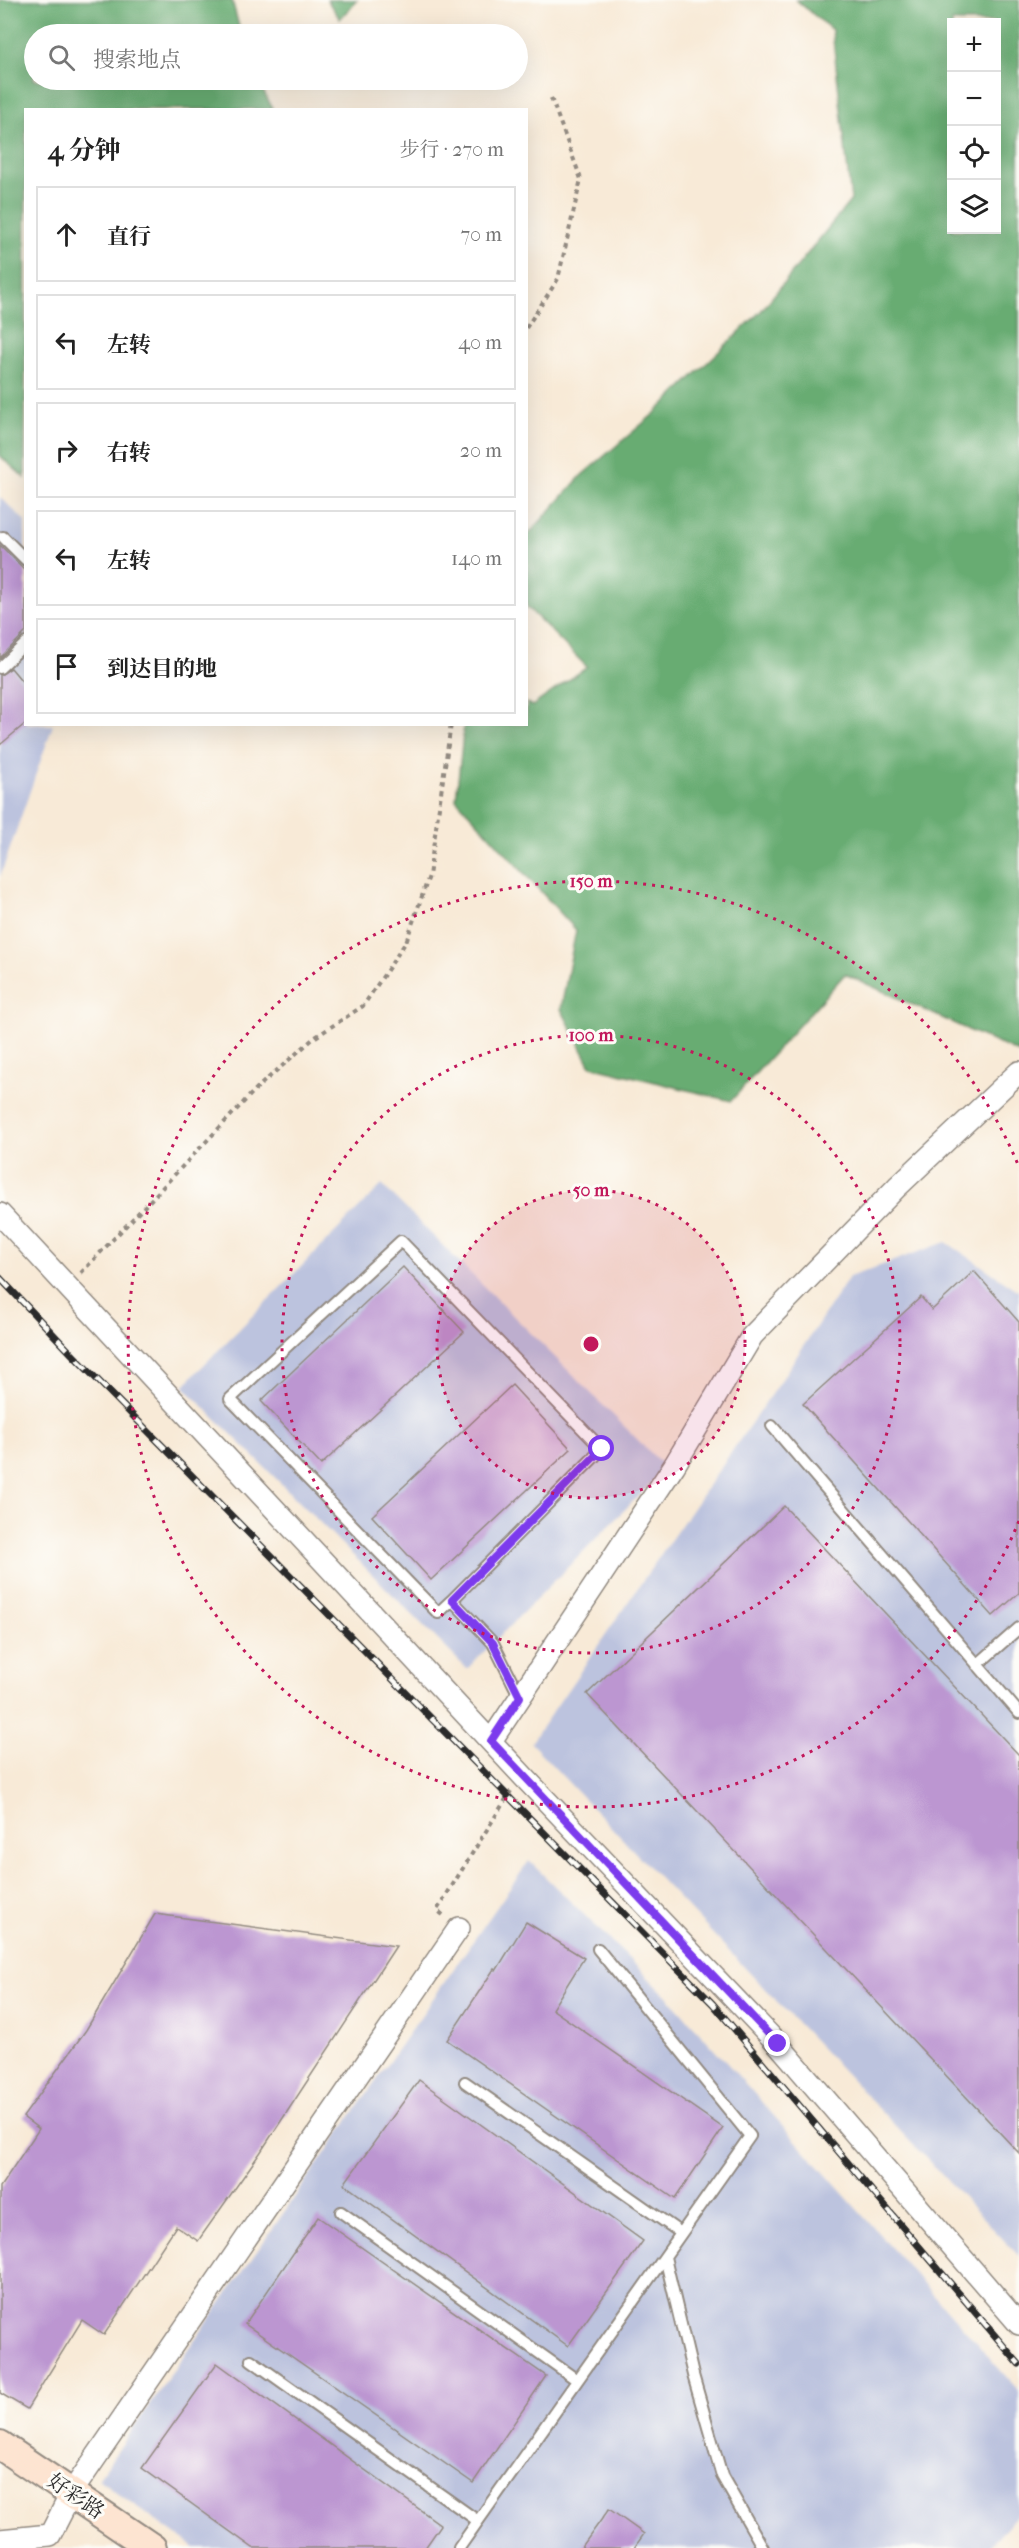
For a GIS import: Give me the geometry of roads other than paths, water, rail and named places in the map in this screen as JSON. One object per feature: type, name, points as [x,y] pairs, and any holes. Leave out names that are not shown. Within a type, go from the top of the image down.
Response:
[{"type":"street","points":[[491,1741],[674,1466],[752,1336],[897,1187],[1019,1072]]},
{"type":"street","points":[[0,1214],[523,1776],[778,2044],[1019,2324]]},
{"type":"street","points":[[0,2540],[50,2535],[72,2492],[459,1928]]},
{"type":"street","name":"好彩路","points":[[0,2445],[152,2548]]},
{"type":"lane","points":[[1,537],[24,558]]},
{"type":"lane","points":[[0,668],[24,645]]},
{"type":"lane","points":[[401,1241],[602,1449],[452,1600],[438,1613],[230,1399],[401,1241]]},
{"type":"lane","points":[[772,1426],[1019,1713]]},
{"type":"lane","points":[[452,1600],[493,1643],[520,1697]]},
{"type":"lane","points":[[977,1665],[1019,1628]]},
{"type":"lane","points":[[459,2548],[750,2136],[597,1949]]},
{"type":"lane","points":[[465,2082],[681,2233]]},
{"type":"lane","points":[[341,2212],[577,2380]]},
{"type":"lane","points":[[665,2257],[693,2375],[722,2476],[763,2548]]},
{"type":"lane","points":[[251,2360],[478,2520]]},
{"type":"railway","points":[[0,1278],[71,1353],[713,2004],[1019,2364]]}]
